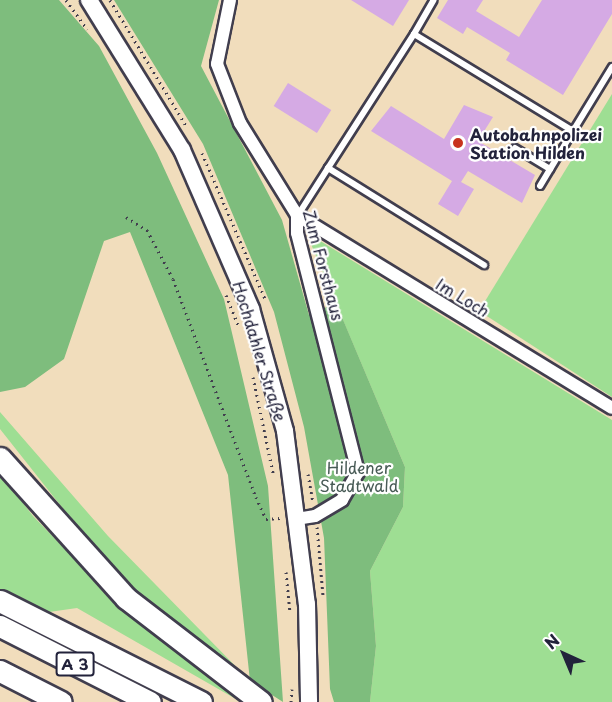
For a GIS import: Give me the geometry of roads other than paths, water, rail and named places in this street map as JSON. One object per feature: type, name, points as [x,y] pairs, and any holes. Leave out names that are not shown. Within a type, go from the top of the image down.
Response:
[{"type":"highway","points":[[0,458],[126,598],[261,702]]},
{"type":"highway","points":[[0,601],[201,702]]},
{"type":"highway","name":"A 3","points":[[0,626],[150,702]]},
{"type":"highway","name":"A 3","points":[[0,671],[61,702]]},
{"type":"main road","name":"Hochdahler Straße","points":[[88,0],[152,96],[220,230],[267,362],[285,431],[297,519],[309,702]]},
{"type":"street","name":"Zum Forsthaus","points":[[230,0],[217,64],[222,85],[261,162],[297,215],[297,233],[358,472],[342,500],[315,516],[297,519]]},
{"type":"street","name":"Im Loch","points":[[297,215],[612,408]]},
{"type":"lane","points":[[297,215],[434,0]]},
{"type":"lane","points":[[414,34],[573,131]]},
{"type":"lane","points":[[540,186],[612,67]]},
{"type":"lane","points":[[515,148],[550,169]]},
{"type":"lane","points":[[328,168],[484,264]]},
{"type":"place","name":"Autobahnpolizei Station Hilden","points":[[458,143]]},
{"type":"park label","name":"Hildener Stadtwald","points":[[359,476]]}]
